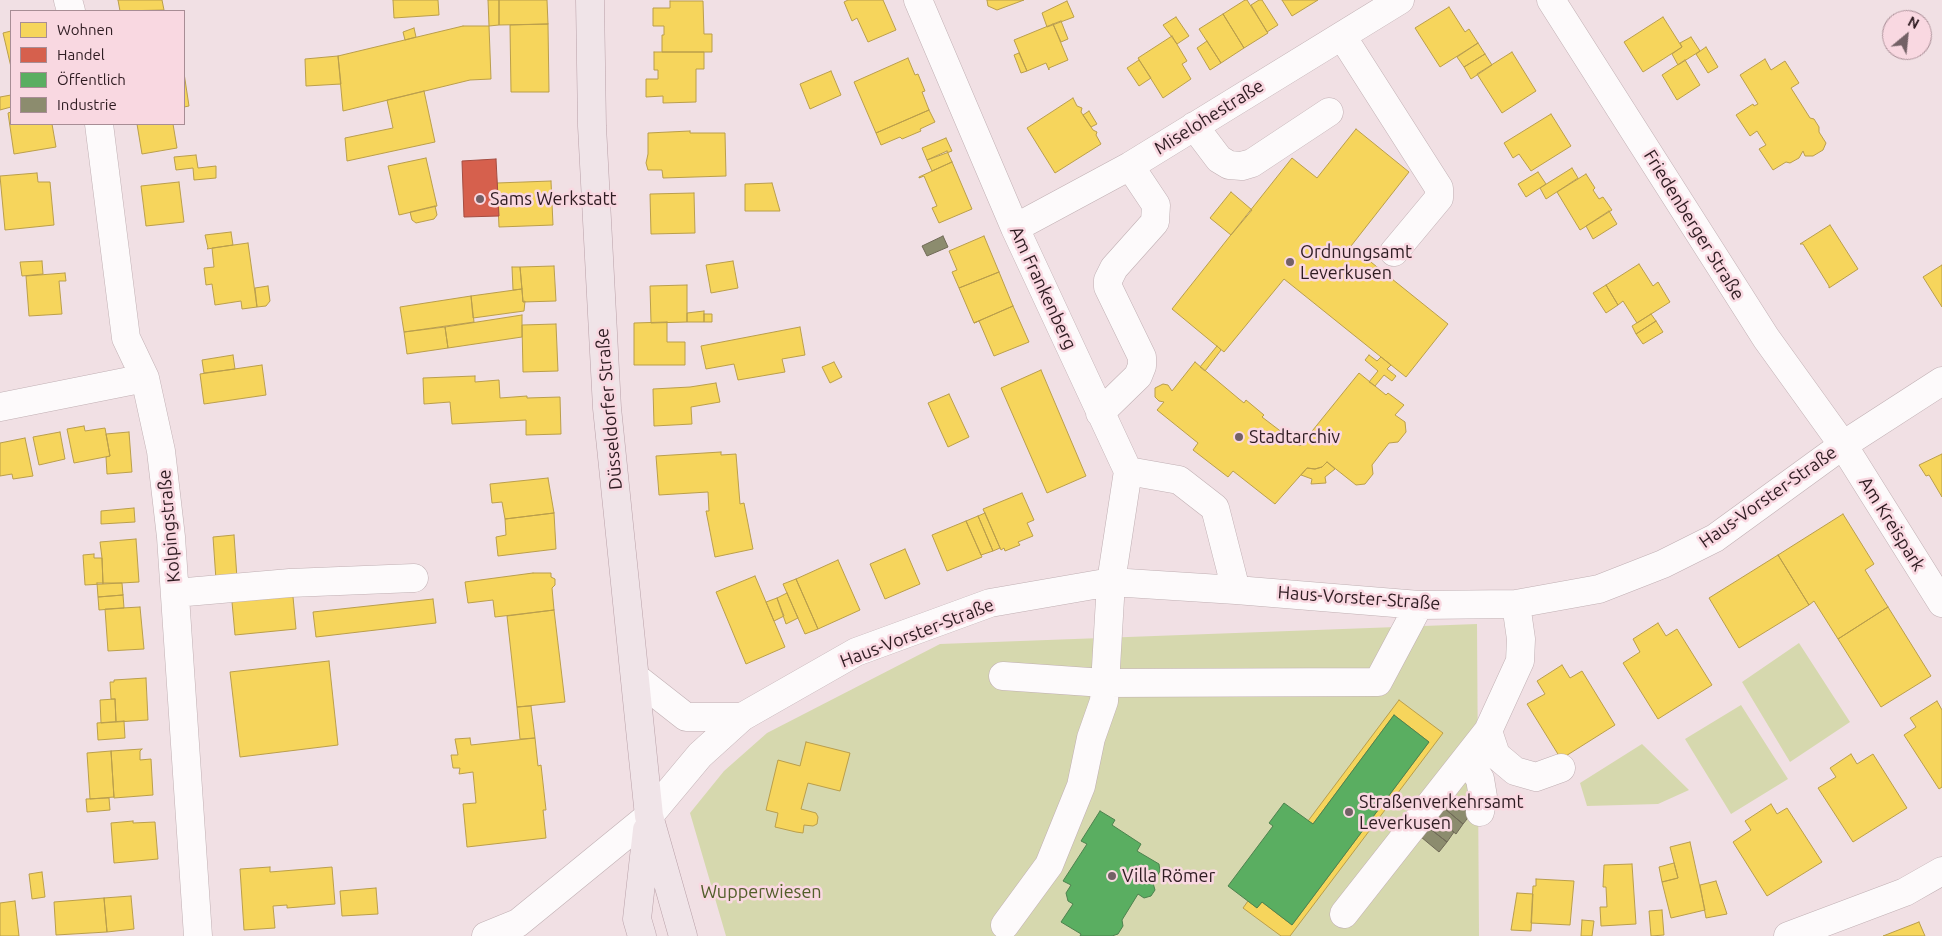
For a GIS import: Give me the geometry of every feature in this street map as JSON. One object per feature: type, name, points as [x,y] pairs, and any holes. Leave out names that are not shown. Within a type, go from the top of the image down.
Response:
[{"type":"main road","name":"Düsseldorfer Straße","points":[[590,0],[592,126],[607,408],[649,816],[683,936]]},
{"type":"main road","name":"Düsseldorfer Straße","points":[[642,936],[637,919],[649,816]]},
{"type":"street","name":"Am Frankenberg","points":[[918,0],[1015,228],[1128,471]]},
{"type":"street","name":"Miselohestraße","points":[[1015,228],[1130,166],[1400,0]]},
{"type":"street","name":"Friedenberger Straße","points":[[1552,0],[1766,338],[1843,445]]},
{"type":"street","points":[[1342,36],[1438,188],[1439,198],[1394,252]]},
{"type":"street","points":[[1194,126],[1219,159],[1229,166],[1242,166],[1252,163],[1329,112]]},
{"type":"street","name":"Kolpingstraße","points":[[99,125],[126,338],[145,378],[161,451],[171,537],[198,936]]},
{"type":"street","points":[[1100,413],[1138,376],[1142,366],[1142,357],[1108,287],[1108,280],[1114,268],[1155,222],[1156,205],[1130,166]]},
{"type":"street","points":[[0,407],[145,378]]},
{"type":"street","name":"Haus-Vorster-Straße","points":[[486,936],[518,923],[649,816],[700,755],[742,716],[856,652],[990,603],[1112,582],[1419,605],[1516,604],[1599,589],[1663,564],[1715,538],[1843,445],[1942,381]]},
{"type":"street","name":"Am Kreispark","points":[[1843,445],[1942,602]]},
{"type":"street","points":[[1005,925],[1049,865],[1081,786],[1091,738],[1104,701],[1112,582],[1128,471],[1179,480],[1215,508],[1236,590]]},
{"type":"street","points":[[175,593],[290,583],[414,578]]},
{"type":"street","points":[[1344,914],[1488,731],[1520,661],[1521,638],[1516,604]]},
{"type":"street","points":[[1003,676],[1104,683],[1378,682],[1419,605]]},
{"type":"street","name":"Haus-Vorster-Straße","points":[[634,677],[686,717],[742,716]]},
{"type":"street","points":[[1488,731],[1496,755],[1515,772],[1536,777],[1561,768]]},
{"type":"street","points":[[1467,759],[1480,779],[1483,796],[1480,812]]},
{"type":"street","points":[[1788,936],[1906,892],[1942,871]]},
{"type":"green space","name":"Wupperwiesen","points":[[1477,624],[1479,936],[726,936],[690,813],[724,771],[767,733],[940,644]]},
{"type":"green space","points":[[1799,643],[1850,722],[1790,762],[1742,682]]},
{"type":"green space","points":[[1741,705],[1788,779],[1731,814],[1685,739]]},
{"type":"green space","points":[[1642,744],[1689,790],[1658,804],[1587,806],[1580,783]]},
{"type":"building: Wohnen","points":[[118,0],[162,0],[164,10],[120,10]]},
{"type":"building: Wohnen","points":[[393,0],[438,0],[439,15],[394,18]]},
{"type":"building: Wohnen","points":[[488,0],[499,0],[499,25],[489,26]]},
{"type":"building: Wohnen","points":[[499,0],[547,0],[548,24],[499,25]]},
{"type":"building: Wohnen","points":[[848,0],[883,0],[896,30],[868,42],[857,18],[852,21],[844,2]]},
{"type":"building: Wohnen","points":[[987,0],[1024,0],[997,10],[988,6]]},
{"type":"building: Wohnen","points":[[1247,0],[1268,33],[1244,48],[1223,14]]},
{"type":"building: Wohnen","points":[[1262,0],[1278,25],[1267,32],[1251,5]]},
{"type":"building: Wohnen","points":[[1282,0],[1318,0],[1292,16]]},
{"type":"building: Wohnen","points":[[670,1],[703,1],[704,34],[712,34],[712,52],[662,52],[664,26],[653,26],[653,8],[670,8]]},
{"type":"building: Wohnen","points":[[1067,1],[1074,17],[1047,27],[1042,13]]},
{"type":"building: Wohnen","points":[[1449,7],[1465,32],[1469,29],[1478,43],[1440,67],[1415,28]]},
{"type":"building: Wohnen","points":[[1223,14],[1244,48],[1221,63],[1199,29]]},
{"type":"building: Wohnen","points":[[1176,17],[1189,36],[1177,44],[1163,25]]},
{"type":"building: Wohnen","points":[[1663,17],[1682,47],[1643,72],[1624,42]]},
{"type":"building: Wohnen","points":[[1061,21],[1068,39],[1061,42],[1053,24]]},
{"type":"building: Wohnen","points":[[548,24],[549,92],[511,92],[510,25]]},
{"type":"building: Wohnen","points":[[1053,24],[1068,60],[1049,68],[1049,70],[1046,63],[1027,71],[1014,40]]},
{"type":"building: Wohnen","points":[[463,26],[489,26],[491,79],[470,80],[343,111],[338,56]]},
{"type":"building: Wohnen","points":[[414,28],[416,37],[405,40],[403,32]]},
{"type":"building: Wohnen","points":[[10,31],[10,63],[3,33]]},
{"type":"building: Wohnen","points":[[1172,36],[1187,61],[1182,64],[1191,79],[1163,98],[1138,58]]},
{"type":"building: Wohnen","points":[[1691,37],[1700,51],[1678,65],[1672,54],[1682,47],[1680,43]]},
{"type":"building: Wohnen","points":[[1207,41],[1221,63],[1210,70],[1197,48]]},
{"type":"building: Wohnen","points":[[1478,43],[1485,54],[1464,67],[1457,57]]},
{"type":"building: Wohnen","points":[[1706,47],[1718,67],[1708,73],[1696,54]]},
{"type":"building: Wohnen","points":[[654,52],[704,52],[704,69],[696,69],[696,102],[663,103],[663,96],[646,97],[646,79],[658,79],[658,70],[654,70]]},
{"type":"building: Wohnen","points":[[1512,52],[1536,91],[1502,113],[1477,74]]},
{"type":"building: Wohnen","points":[[1019,53],[1027,71],[1021,73],[1014,55]]},
{"type":"building: Wohnen","points":[[1485,54],[1492,65],[1471,79],[1464,67]]},
{"type":"building: Wohnen","points":[[338,56],[341,84],[306,86],[305,59]]},
{"type":"building: Wohnen","points":[[908,58],[915,75],[918,74],[925,91],[922,92],[929,110],[876,133],[854,82]]},
{"type":"building: Wohnen","points":[[1765,59],[1771,70],[1785,61],[1799,83],[1791,88],[1810,118],[1814,119],[1826,143],[1823,150],[1813,156],[1805,156],[1803,151],[1799,158],[1790,163],[1786,162],[1773,170],[1759,149],[1766,145],[1757,131],[1750,136],[1736,115],[1753,104],[1754,106],[1758,104],[1740,75]]},
{"type":"building: Wohnen","points":[[1139,60],[1151,78],[1139,86],[1127,68]]},
{"type":"building: Wohnen","points":[[1685,60],[1700,85],[1677,100],[1662,75]]},
{"type":"building: Wohnen","points":[[831,71],[841,95],[810,109],[800,84]]},
{"type":"building: Wohnen","points":[[185,80],[189,106],[185,107]]},
{"type":"building: Wohnen","points":[[424,91],[435,142],[347,161],[345,138],[393,128],[387,100]]},
{"type":"building: Wohnen","points":[[10,95],[10,107],[0,110],[0,97]]},
{"type":"building: Wohnen","points":[[1073,98],[1077,106],[1082,108],[1081,112],[1093,130],[1097,132],[1096,135],[1101,144],[1055,173],[1027,128]]},
{"type":"building: Wohnen","points":[[929,110],[935,122],[920,129],[921,131],[881,145],[876,133]]},
{"type":"building: Wohnen","points":[[1089,111],[1097,124],[1091,127],[1083,115]]},
{"type":"building: Wohnen","points":[[10,112],[10,125],[52,125],[56,147],[14,154],[8,113]]},
{"type":"building: Wohnen","points":[[1551,114],[1571,146],[1531,171],[1519,154],[1513,158],[1504,143]]},
{"type":"building: Wohnen","points":[[137,125],[173,125],[177,148],[142,154]]},
{"type":"building: Wohnen","name":"Ordnungsamt Leverkusen","points":[[1356,129],[1409,172],[1351,246],[1448,324],[1406,377],[1284,279],[1224,352],[1172,309],[1292,158],[1317,178]]},
{"type":"building: Wohnen","points":[[690,131],[690,133],[725,133],[726,176],[663,178],[662,170],[648,170],[646,163],[648,133]]},
{"type":"building: Wohnen","points":[[946,138],[952,151],[927,160],[922,148]]},
{"type":"building: Wohnen","points":[[947,151],[952,162],[932,171],[927,160]]},
{"type":"building: Wohnen","points":[[196,155],[198,168],[216,166],[216,178],[194,180],[193,168],[176,170],[174,157]]},
{"type":"building: Wohnen","points":[[426,158],[437,206],[399,215],[388,166]]},
{"type":"building: Wohnen","points":[[952,162],[972,209],[939,223],[932,208],[937,206],[924,176],[919,177]]},
{"type":"building: Wohnen","points":[[1572,168],[1578,178],[1546,199],[1540,188]]},
{"type":"building: Wohnen","points":[[1538,172],[1546,184],[1526,197],[1518,184]]},
{"type":"building: Wohnen","points":[[37,173],[38,182],[50,182],[54,225],[5,230],[0,176]]},
{"type":"building: Wohnen","points":[[1586,174],[1595,188],[1593,190],[1599,199],[1603,197],[1612,210],[1580,230],[1557,192]]},
{"type":"building: Wohnen","points":[[551,181],[553,225],[499,227],[497,183]]},
{"type":"building: Wohnen","points":[[179,182],[184,222],[146,226],[141,186]]},
{"type":"building: Wohnen","points":[[772,183],[780,211],[745,211],[745,184]]},
{"type":"building: Wohnen","points":[[1231,192],[1252,210],[1231,235],[1210,218]]},
{"type":"building: Wohnen","points":[[694,193],[695,233],[651,234],[650,194]]},
{"type":"building: Wohnen","points":[[435,206],[437,215],[434,219],[416,223],[412,220],[410,212]]},
{"type":"building: Wohnen","points":[[1609,211],[1617,224],[1593,239],[1586,226]]},
{"type":"building: Wohnen","points":[[1830,225],[1858,269],[1829,288],[1803,244],[1800,244]]},
{"type":"building: Wohnen","points":[[231,232],[233,245],[207,249],[205,235]]},
{"type":"building: Wohnen","points":[[984,236],[999,272],[959,288],[952,272],[957,270],[949,251]]},
{"type":"building: Wohnen","points":[[248,243],[257,307],[242,309],[241,301],[215,305],[212,284],[206,285],[204,268],[214,267],[212,248]]},
{"type":"building: Wohnen","points":[[42,261],[43,274],[22,276],[20,262]]},
{"type":"building: Wohnen","points":[[733,261],[738,288],[711,293],[706,265]]},
{"type":"building: Wohnen","points":[[1639,264],[1653,286],[1658,282],[1670,302],[1637,323],[1623,301],[1618,305],[1606,285]]},
{"type":"building: Wohnen","points":[[1942,265],[1942,307],[1923,277]]},
{"type":"building: Wohnen","points":[[554,266],[556,301],[523,302],[520,267]]},
{"type":"building: Wohnen","points":[[512,267],[520,267],[522,289],[513,290]]},
{"type":"building: Wohnen","points":[[999,272],[1013,306],[974,323],[959,288]]},
{"type":"building: Wohnen","points":[[65,273],[66,281],[59,281],[62,314],[29,316],[26,276]]},
{"type":"building: Wohnen","points":[[687,285],[687,322],[651,323],[650,286]]},
{"type":"building: Wohnen","points":[[1606,285],[1618,305],[1606,313],[1593,293]]},
{"type":"building: Wohnen","points":[[268,286],[270,301],[266,306],[257,307],[255,288]]},
{"type":"building: Wohnen","points":[[522,289],[523,302],[525,301],[524,311],[473,318],[471,296]]},
{"type":"building: Wohnen","points":[[471,296],[474,322],[404,332],[400,307]]},
{"type":"building: Wohnen","points":[[1013,306],[1029,342],[994,356],[979,321],[974,323]]},
{"type":"building: Wohnen","points":[[704,311],[704,322],[687,322],[687,313]]},
{"type":"building: Wohnen","points":[[704,314],[712,314],[712,322],[704,322]]},
{"type":"building: Wohnen","points":[[1651,314],[1656,321],[1636,334],[1632,326]]},
{"type":"building: Wohnen","points":[[522,315],[522,337],[448,348],[445,327]]},
{"type":"building: Wohnen","points":[[1656,321],[1663,332],[1643,344],[1636,334]]},
{"type":"building: Wohnen","points":[[667,322],[667,342],[685,342],[685,365],[634,365],[634,323]]},
{"type":"building: Wohnen","points":[[556,324],[558,371],[523,372],[522,325]]},
{"type":"building: Wohnen","points":[[445,327],[448,348],[407,354],[404,332]]},
{"type":"building: Wohnen","points":[[800,327],[805,355],[782,359],[785,372],[738,380],[734,364],[706,369],[701,346]]},
{"type":"building: Wohnen","points":[[1217,346],[1221,350],[1205,371],[1200,367]]},
{"type":"building: Wohnen","points":[[233,355],[235,369],[204,373],[202,360]]},
{"type":"building: Wohnen","points":[[1369,355],[1377,361],[1381,357],[1391,365],[1387,369],[1396,376],[1392,381],[1384,375],[1375,386],[1369,382],[1378,371],[1365,360]]},
{"type":"building: Wohnen","points":[[834,362],[842,377],[830,383],[822,367]]},
{"type":"building: Wohnen","name":"Stadtarchiv","points":[[1195,362],[1244,403],[1246,400],[1264,415],[1262,417],[1300,446],[1359,373],[1386,395],[1388,393],[1404,405],[1395,415],[1405,422],[1406,432],[1398,442],[1389,443],[1372,465],[1373,474],[1365,484],[1356,485],[1327,462],[1322,467],[1315,469],[1307,468],[1275,504],[1233,471],[1228,477],[1193,450],[1198,443],[1157,410],[1164,402],[1159,401],[1155,397],[1155,388],[1163,384],[1168,385],[1172,391]]},
{"type":"building: Wohnen","points":[[262,365],[266,395],[204,404],[200,374]]},
{"type":"building: Wohnen","points":[[1041,370],[1086,476],[1047,493],[1001,388]]},
{"type":"building: Wohnen","points":[[475,376],[475,382],[499,380],[500,398],[527,396],[527,398],[560,397],[561,434],[526,435],[526,420],[452,424],[450,402],[424,404],[423,378]]},
{"type":"building: Wohnen","points":[[716,383],[720,402],[691,407],[692,424],[654,426],[653,389],[690,387]]},
{"type":"building: Wohnen","points":[[949,394],[969,437],[948,447],[928,403]]},
{"type":"building: Wohnen","points":[[84,426],[85,431],[105,428],[110,456],[74,463],[67,429]]},
{"type":"building: Wohnen","points":[[60,432],[65,459],[39,465],[33,437]]},
{"type":"building: Wohnen","points":[[129,432],[132,472],[107,474],[106,457],[110,456],[106,434]]},
{"type":"building: Wohnen","points":[[25,438],[33,476],[13,479],[12,474],[0,476],[0,443]]},
{"type":"building: Wohnen","points":[[721,452],[721,455],[736,454],[740,504],[744,503],[753,549],[715,557],[706,511],[709,511],[708,492],[659,495],[656,456]]},
{"type":"building: Wohnen","points":[[1942,454],[1942,497],[1929,475],[1926,476],[1919,465]]},
{"type":"building: Wohnen","points":[[1327,462],[1335,469],[1325,477],[1326,483],[1311,484],[1312,479],[1301,475],[1307,468],[1315,469],[1322,467]]},
{"type":"building: Wohnen","points":[[548,478],[554,513],[505,519],[502,502],[492,503],[490,484]]},
{"type":"building: Wohnen","points":[[1022,493],[1034,520],[1027,523],[1033,536],[1018,542],[1020,545],[1005,551],[1004,548],[1001,550],[983,509]]},
{"type":"building: Wohnen","points":[[134,508],[135,522],[101,524],[101,511]]},
{"type":"building: Wohnen","points":[[554,513],[556,549],[498,556],[496,537],[506,535],[505,519]]},
{"type":"building: Wohnen","points":[[985,513],[1000,548],[993,551],[978,516]]},
{"type":"building: Wohnen","points":[[1843,514],[1874,564],[1865,570],[1888,607],[1838,639],[1814,601],[1809,605],[1778,555]]},
{"type":"building: Wohnen","points":[[978,516],[993,551],[981,555],[966,521]]},
{"type":"building: Wohnen","points":[[966,521],[982,557],[947,571],[932,535]]},
{"type":"building: Wohnen","points":[[234,535],[237,578],[216,580],[213,537]]},
{"type":"building: Wohnen","points":[[136,539],[139,582],[103,584],[100,542]]},
{"type":"building: Wohnen","points":[[905,549],[920,584],[885,599],[870,564]]},
{"type":"building: Wohnen","points":[[94,554],[94,558],[102,558],[103,584],[85,585],[83,555]]},
{"type":"building: Wohnen","points":[[1778,555],[1809,605],[1739,648],[1709,598]]},
{"type":"building: Wohnen","points":[[838,560],[860,610],[818,629],[796,579]]},
{"type":"building: Wohnen","points":[[533,573],[551,573],[551,577],[555,579],[555,585],[552,588],[554,610],[495,617],[493,600],[468,603],[465,582]]},
{"type":"building: Wohnen","points":[[755,576],[785,647],[746,664],[716,592]]},
{"type":"building: Wohnen","points":[[796,579],[818,629],[805,634],[783,584]]},
{"type":"building: Wohnen","points":[[97,583],[122,583],[123,595],[98,597]]},
{"type":"building: Wohnen","points":[[292,586],[296,629],[235,635],[231,591]]},
{"type":"building: Wohnen","points":[[787,593],[798,618],[786,624],[777,598]]},
{"type":"building: Wohnen","points":[[123,595],[124,608],[99,610],[98,597]]},
{"type":"building: Wohnen","points":[[777,598],[784,616],[774,621],[766,602]]},
{"type":"building: Wohnen","points":[[433,599],[436,623],[316,637],[313,612]]},
{"type":"building: Wohnen","points":[[140,607],[144,649],[108,651],[105,609]]},
{"type":"building: Wohnen","points":[[1888,607],[1931,676],[1881,707],[1838,639]]},
{"type":"building: Wohnen","points":[[554,610],[565,702],[517,707],[507,616]]},
{"type":"building: Wohnen","points":[[1658,623],[1666,636],[1677,629],[1712,685],[1658,719],[1623,663],[1640,652],[1633,639]]},
{"type":"building: Wohnen","points":[[329,661],[338,745],[240,757],[230,672]]},
{"type":"building: Wohnen","points":[[1562,665],[1570,678],[1582,671],[1615,725],[1561,759],[1527,704],[1545,694],[1537,681]]},
{"type":"building: Wohnen","points":[[146,678],[148,720],[116,722],[115,699],[111,699],[110,682],[114,682],[114,680]]},
{"type":"building: Wohnen","points":[[115,699],[116,722],[101,723],[100,700]]},
{"type":"building: Wohnen","points":[[1399,700],[1443,733],[1290,936],[1281,936],[1243,908],[1248,901],[1257,908],[1262,902],[1292,925],[1429,742],[1394,715],[1313,824],[1308,821]]},
{"type":"building: Wohnen","points":[[1937,701],[1942,710],[1942,787],[1939,789],[1904,735],[1916,727],[1910,718]]},
{"type":"building: Wohnen","points":[[531,706],[535,738],[520,739],[517,707]]},
{"type":"building: Wohnen","points":[[124,721],[125,738],[98,740],[97,723]]},
{"type":"building: Wohnen","points":[[470,738],[471,745],[535,738],[538,766],[541,765],[546,810],[543,810],[546,838],[467,847],[463,804],[476,803],[473,772],[459,774],[460,768],[453,768],[451,755],[458,755],[455,739]]},
{"type":"building: Wohnen","points":[[806,742],[850,753],[840,791],[808,783],[801,809],[816,813],[818,817],[817,824],[813,826],[804,825],[803,833],[775,827],[778,813],[766,810],[778,760],[800,766]]},
{"type":"building: Wohnen","points":[[142,749],[140,751],[140,760],[151,759],[153,795],[114,798],[111,751]]},
{"type":"building: Wohnen","points":[[111,751],[114,797],[90,799],[87,753]]},
{"type":"building: Wohnen","points":[[1851,754],[1857,764],[1873,754],[1907,808],[1853,842],[1818,788],[1836,777],[1830,768]]},
{"type":"building: Wohnen","points":[[109,798],[110,810],[87,812],[86,799]]},
{"type":"building: Wohnen","points":[[1771,804],[1777,814],[1787,808],[1822,862],[1767,896],[1733,842],[1751,830],[1745,821]]},
{"type":"building: Wohnen","points":[[133,821],[133,823],[155,822],[158,859],[114,863],[111,823]]},
{"type":"building: Wohnen","points":[[1690,842],[1705,910],[1671,918],[1662,882],[1678,878],[1670,847]]},
{"type":"building: Wohnen","points":[[1674,863],[1678,878],[1662,882],[1659,867]]},
{"type":"building: Wohnen","points":[[1632,864],[1636,924],[1601,926],[1600,907],[1607,907],[1606,887],[1603,887],[1604,865]]},
{"type":"building: Wohnen","points":[[270,867],[270,872],[332,867],[335,904],[287,908],[287,905],[273,906],[275,928],[244,930],[240,869]]},
{"type":"building: Wohnen","points":[[42,872],[45,897],[32,899],[29,874]]},
{"type":"building: Wohnen","points":[[1536,879],[1574,881],[1570,925],[1531,923],[1533,886],[1536,886]]},
{"type":"building: Wohnen","points":[[1716,881],[1727,914],[1706,918],[1700,885]]},
{"type":"building: Wohnen","points":[[376,888],[378,914],[342,916],[340,891]]},
{"type":"building: Wohnen","points":[[1517,893],[1533,894],[1531,931],[1511,930]]},
{"type":"building: Wohnen","points":[[131,896],[134,929],[107,932],[104,898]]},
{"type":"building: Wohnen","points":[[104,898],[107,932],[56,935],[54,902]]},
{"type":"building: Wohnen","points":[[15,901],[19,936],[0,936],[0,903]]},
{"type":"building: Wohnen","points":[[1662,910],[1664,935],[1651,936],[1649,911]]},
{"type":"building: Wohnen","points":[[1582,920],[1594,921],[1592,936],[1581,936]]},
{"type":"building: Wohnen","points":[[1919,922],[1925,936],[1883,936]]},
{"type":"building: Handel","name":"Sams Werkstatt","points":[[496,159],[499,216],[464,217],[462,161]]},
{"type":"building: Öffentlich","name":"Straßenverkehrsamt Leverkusen","points":[[1394,715],[1429,742],[1292,925],[1262,902],[1257,908],[1228,886],[1273,826],[1269,823],[1284,803],[1313,824]]},
{"type":"building: Öffentlich","name":"Villa Römer","points":[[1100,811],[1115,820],[1112,825],[1141,844],[1137,851],[1159,864],[1160,871],[1153,883],[1155,890],[1151,896],[1144,898],[1138,894],[1122,920],[1123,926],[1118,934],[1112,936],[1080,936],[1081,934],[1061,922],[1073,904],[1068,901],[1066,893],[1071,885],[1063,881],[1087,844],[1081,841]]},
{"type":"building: Industrie","points":[[943,236],[948,247],[927,256],[922,246]]},
{"type":"building: Industrie","points":[[1452,799],[1471,814],[1463,824],[1444,808]]},
{"type":"building: Industrie","points":[[1444,808],[1463,824],[1456,834],[1436,818]]},
{"type":"building: Industrie","points":[[1436,818],[1454,832],[1447,842],[1429,828]]},
{"type":"building: Industrie","points":[[1429,828],[1447,842],[1439,852],[1421,837]]},
{"type":"place","name":"Sams Werkstatt","points":[[480,199]]},
{"type":"place","name":"Ordnungsamt Leverkusen","points":[[1290,262]]},
{"type":"place","name":"Stadtarchiv","points":[[1239,437]]},
{"type":"place","name":"Straßenverkehrsamt Leverkusen","points":[[1349,812]]},
{"type":"place","name":"Villa Römer","points":[[1112,876]]}]
